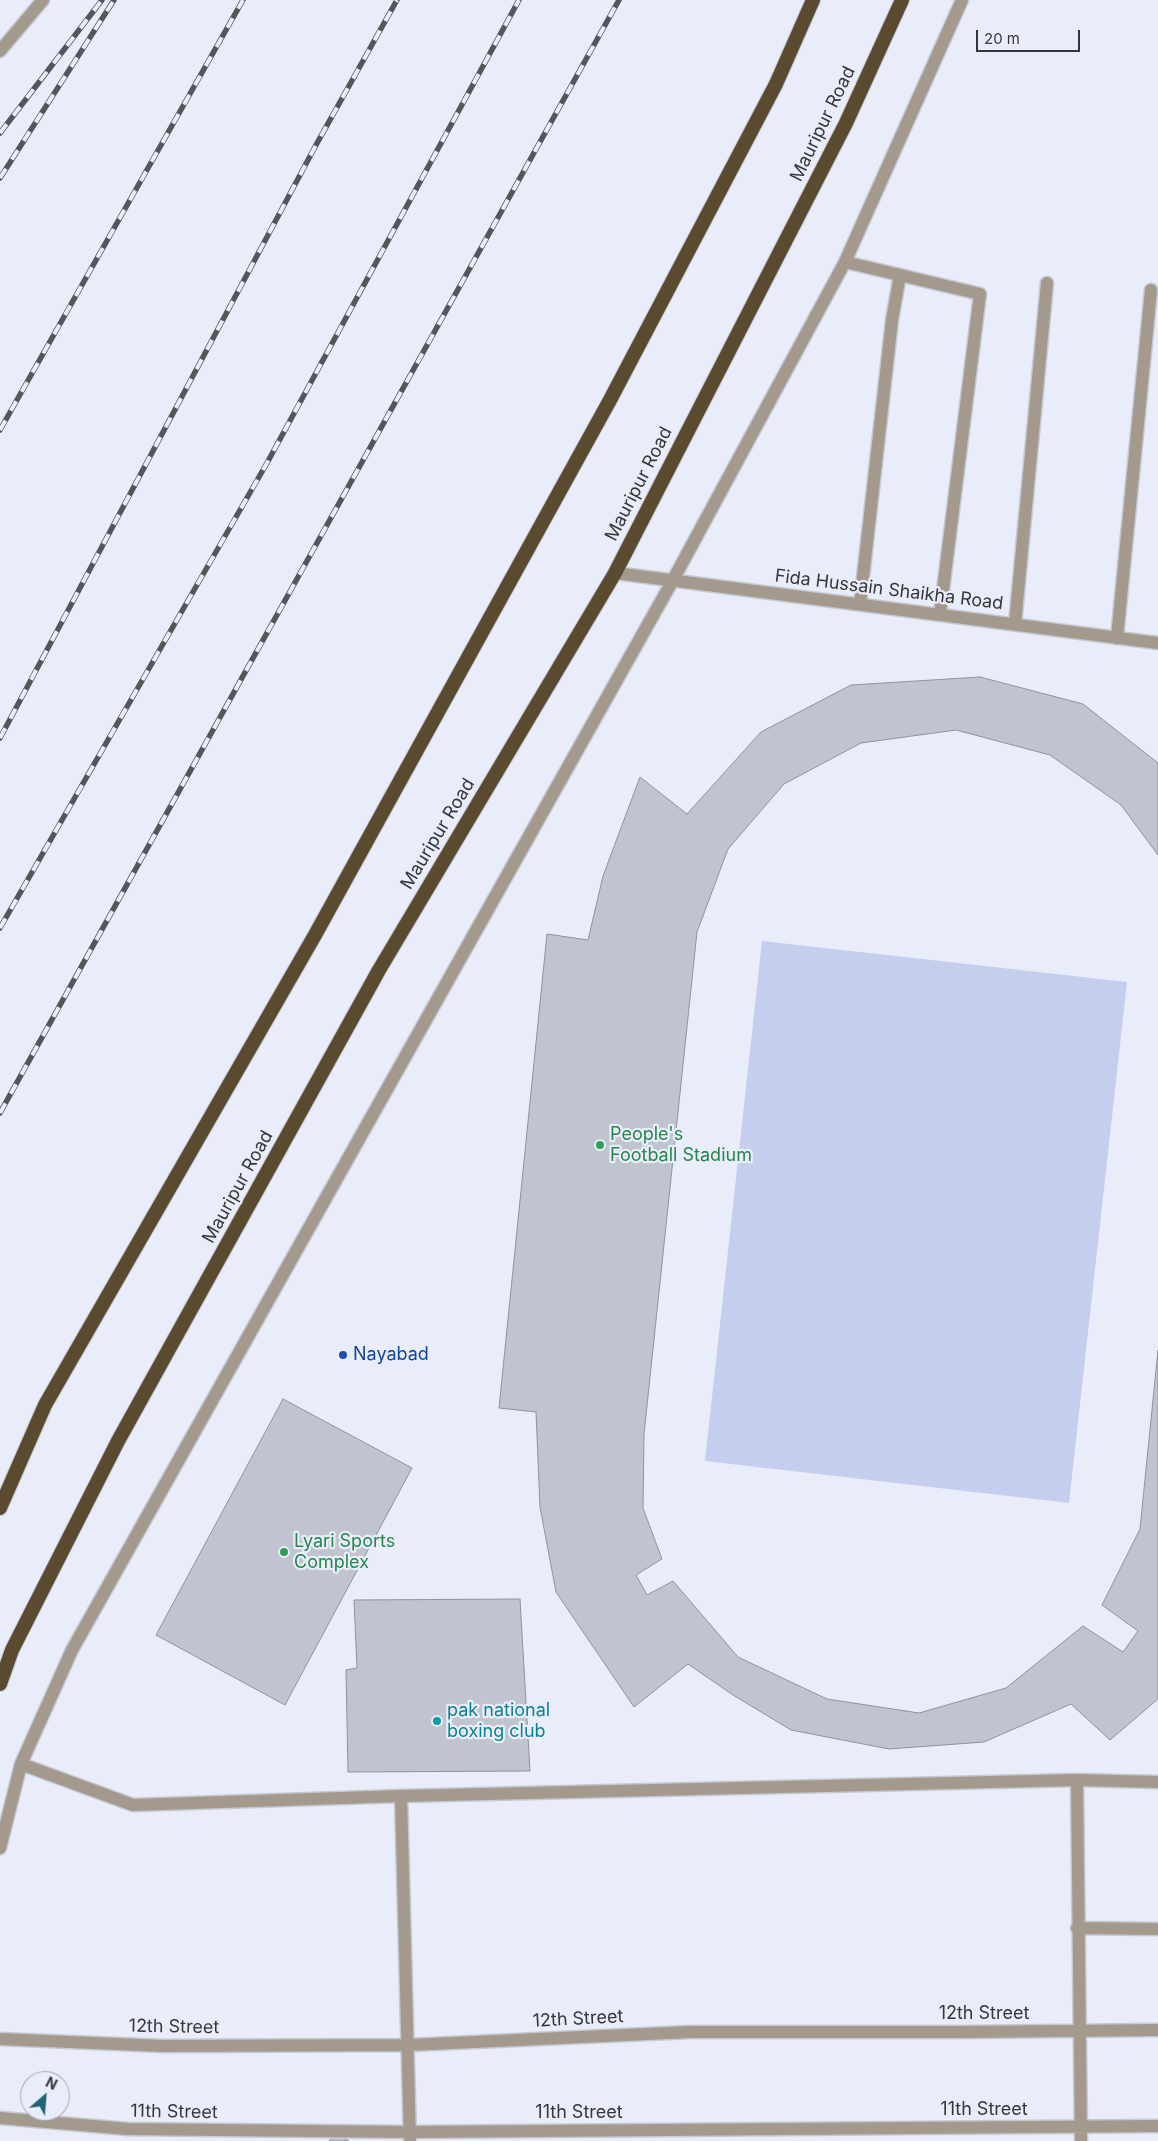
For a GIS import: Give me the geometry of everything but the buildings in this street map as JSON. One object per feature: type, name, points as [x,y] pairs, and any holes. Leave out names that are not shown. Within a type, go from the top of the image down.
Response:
[{"type":"highway","points":[[0,1508],[45,1406],[315,935],[610,400],[776,84],[813,0]]},
{"type":"highway","name":"Mauripur Road","points":[[0,1684],[12,1650],[118,1442],[369,987],[615,573],[846,123],[902,0]]},
{"type":"street","points":[[0,51],[43,0]]},
{"type":"street","points":[[0,1848],[22,1764],[72,1650],[673,580],[845,262],[962,0]]},
{"type":"street","points":[[845,262],[980,294],[940,614]]},
{"type":"street","points":[[860,604],[892,320],[900,275]]},
{"type":"street","points":[[1015,624],[1047,283]]},
{"type":"street","points":[[1117,638],[1151,290]]},
{"type":"street","name":"Fida Hussain Shaikha Road","points":[[615,573],[1158,643]]},
{"type":"street","points":[[22,1764],[132,1805],[401,1796],[1077,1780],[1158,1782]]},
{"type":"street","points":[[1077,1780],[1077,1928],[1081,2141]]},
{"type":"street","points":[[401,1796],[410,2136]]},
{"type":"street","points":[[1077,1928],[1158,1929]]},
{"type":"street","name":"12th Street","points":[[0,2039],[164,2046],[409,2044],[690,2032],[1158,2030]]},
{"type":"street","name":"11th Street","points":[[0,2118],[128,2129],[410,2136],[1158,2126]]},
{"type":"shaded area","points":[[762,941],[1127,982],[1069,1503],[705,1461]]},
{"type":"railway","points":[[0,133],[102,0]]},
{"type":"railway","points":[[0,178],[114,0]]},
{"type":"railway","points":[[0,430],[243,0]]},
{"type":"railway","points":[[0,738],[316,145],[397,0]]},
{"type":"railway","points":[[0,928],[267,463],[519,0]]},
{"type":"railway","points":[[0,1113],[619,0]]},
{"type":"place","name":"People's Football Stadium","points":[[600,1145]]},
{"type":"place","name":"Nayabad","points":[[343,1355]]},
{"type":"place","name":"Lyari Sports Complex","points":[[284,1552]]},
{"type":"place","name":"pak national boxing club","points":[[437,1721]]}]
